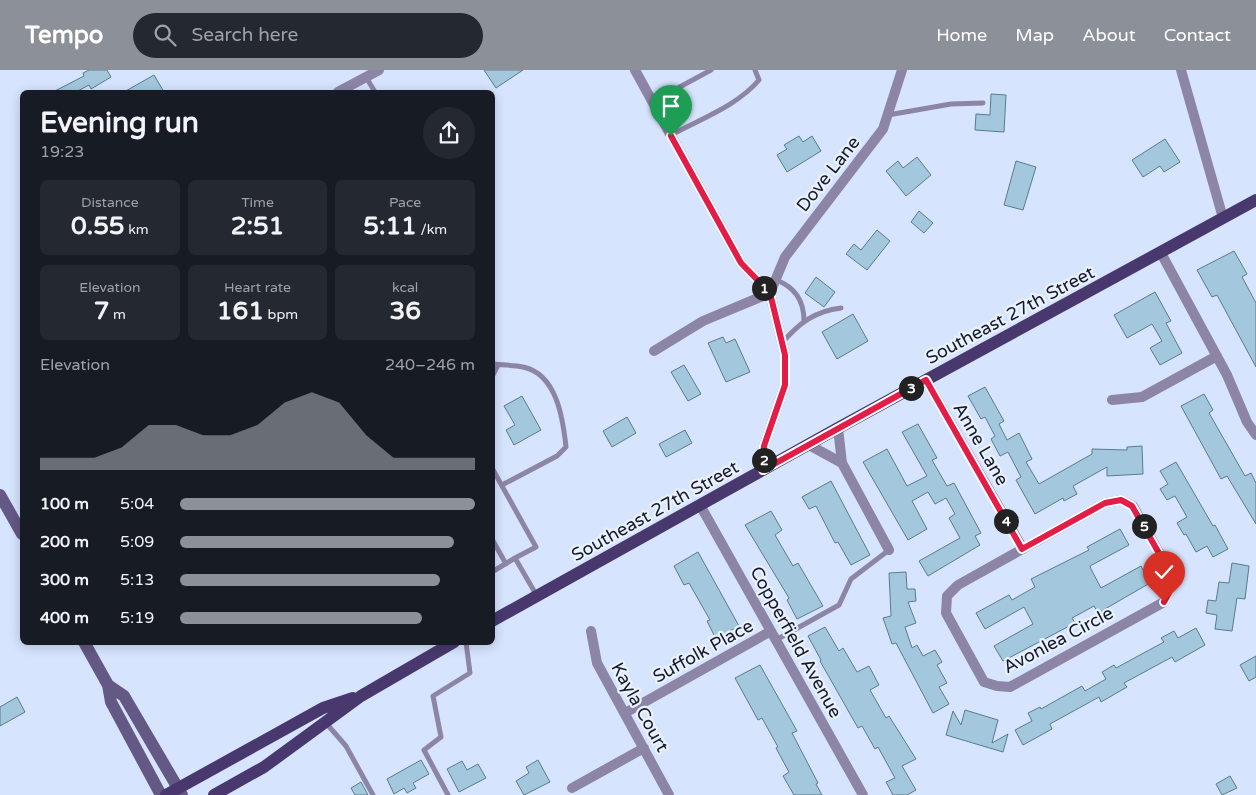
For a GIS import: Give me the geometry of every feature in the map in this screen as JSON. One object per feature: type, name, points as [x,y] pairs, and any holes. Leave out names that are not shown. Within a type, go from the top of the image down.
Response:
[{"type":"main road","name":"Southeast 27th Street","points":[[495,619],[838,428],[1256,200]]},
{"type":"main road","points":[[214,795],[264,767],[326,724],[360,696],[447,645]]},
{"type":"main road","points":[[166,795],[180,792],[323,708],[360,696]]},
{"type":"street","points":[[342,90],[379,70]]},
{"type":"street","points":[[634,70],[741,263],[770,293],[785,355],[785,385],[764,446],[763,470]]},
{"type":"street","name":"Dove Lane","points":[[770,293],[785,257],[883,129],[902,70]]},
{"type":"street","points":[[1181,70],[1224,218]]},
{"type":"street","points":[[1160,253],[1217,356],[1247,422],[1256,436]]},
{"type":"street","points":[[654,352],[702,321],[770,293]]},
{"type":"street","points":[[1112,400],[1142,397],[1217,356]]},
{"type":"street","name":"Anne Lane","points":[[926,380],[1022,549]]},
{"type":"street","points":[[838,428],[842,463],[890,550]]},
{"type":"street","points":[[809,445],[842,463]]},
{"type":"street","points":[[0,494],[19,520]]},
{"type":"street","name":"Avonlea Circle","points":[[1121,500],[1132,506],[1138,515],[1172,576],[1171,589],[1164,602],[1010,687],[997,686],[984,682],[946,613],[947,596],[958,585],[1022,549],[1105,503],[1121,500]]},
{"type":"street","name":"Copperfield Avenue","points":[[700,505],[863,795]]},
{"type":"street","name":"Kayla Court","points":[[591,631],[597,663],[669,795]]},
{"type":"street","name":"Suffolk Place","points":[[625,713],[774,636]]},
{"type":"street","points":[[86,645],[108,685],[111,702],[161,795]]},
{"type":"street","points":[[108,685],[124,696],[180,792]]},
{"type":"street","points":[[572,788],[644,748]]},
{"type":"lane","points":[[652,102],[711,70]]},
{"type":"lane","points":[[671,136],[724,107],[751,89],[759,80],[755,70]]},
{"type":"lane","points":[[366,77],[373,90]]},
{"type":"lane","points":[[888,116],[951,104],[983,103]]},
{"type":"lane","points":[[775,280],[785,284],[797,294],[804,306],[804,321]]},
{"type":"lane","points":[[782,343],[796,325],[813,315],[841,308]]},
{"type":"lane","points":[[495,365],[525,367],[543,377],[555,394],[566,447],[557,456],[502,485]]},
{"type":"lane","points":[[495,473],[536,547],[495,570]]},
{"type":"lane","points":[[495,544],[506,564]]},
{"type":"lane","name":"Suffolk Place","points":[[774,636],[839,605],[851,579],[890,550]]},
{"type":"lane","points":[[515,558],[538,597]]},
{"type":"lane","points":[[448,795],[424,750],[441,737],[433,696],[470,673],[466,645]]},
{"type":"lane","points":[[326,724],[346,746],[373,795]]},
{"type":"building","points":[[89,70],[107,70],[111,77],[91,89],[89,85],[80,90],[57,90],[84,76],[83,73]]},
{"type":"building","points":[[484,70],[523,70],[496,88]]},
{"type":"building","points":[[154,75],[163,90],[128,90]]},
{"type":"building","points":[[991,94],[1006,95],[1004,132],[975,130],[976,114],[990,115]]},
{"type":"building","points":[[799,136],[803,142],[812,136],[821,151],[787,172],[777,155],[787,149],[784,145]]},
{"type":"building","points":[[1165,139],[1180,162],[1164,172],[1160,166],[1143,177],[1132,160]]},
{"type":"building","points":[[917,157],[931,175],[906,196],[886,171],[898,161],[903,168]]},
{"type":"building","points":[[1016,161],[1036,167],[1023,210],[1004,205]]},
{"type":"building","points":[[919,211],[933,223],[924,233],[911,222]]},
{"type":"building","points":[[877,230],[890,241],[867,270],[846,254],[854,244],[861,250]]},
{"type":"building","points":[[1234,251],[1247,274],[1242,277],[1256,303],[1256,367],[1217,295],[1212,297],[1197,270]]},
{"type":"building","points":[[816,277],[835,292],[824,307],[805,293]]},
{"type":"building","points":[[1155,292],[1171,321],[1166,323],[1182,353],[1160,365],[1150,348],[1162,341],[1152,324],[1127,338],[1114,315]]},
{"type":"building","points":[[853,314],[868,341],[837,359],[822,332]]},
{"type":"building","points":[[723,337],[726,343],[735,339],[750,372],[726,382],[708,343]]},
{"type":"building","points":[[684,365],[701,394],[688,401],[671,372]]},
{"type":"building","points":[[985,387],[1004,421],[999,424],[1007,440],[1019,433],[1032,459],[1026,462],[1039,484],[1092,454],[1092,449],[1127,450],[1127,447],[1142,446],[1143,474],[1107,476],[1107,467],[1073,486],[1077,494],[1064,501],[1063,498],[1035,514],[1016,480],[1021,477],[1008,452],[1000,456],[991,439],[995,436],[985,417],[981,419],[968,396]]},
{"type":"building","points":[[1204,394],[1213,410],[1209,413],[1245,476],[1251,473],[1256,483],[1256,524],[1227,476],[1221,479],[1181,406]]},
{"type":"building","points":[[522,396],[541,430],[514,445],[506,430],[515,425],[504,406]]},
{"type":"building","points":[[627,417],[636,433],[612,447],[603,431]]},
{"type":"building","points":[[918,424],[937,458],[932,460],[947,486],[954,483],[981,533],[975,536],[980,545],[928,576],[919,561],[960,538],[949,518],[955,514],[946,498],[935,504],[928,492],[912,501],[927,529],[908,540],[863,462],[887,449],[907,486],[927,476],[902,432]]},
{"type":"building","points":[[685,430],[692,443],[666,457],[659,444]]},
{"type":"building","points":[[1176,462],[1228,549],[1213,557],[1207,546],[1196,552],[1177,523],[1187,517],[1175,496],[1167,500],[1160,489],[1168,484],[1160,471]]},
{"type":"building","points":[[831,481],[870,555],[851,565],[838,542],[835,543],[816,506],[809,509],[802,497]]},
{"type":"building","points":[[771,511],[782,530],[775,535],[793,566],[798,563],[823,606],[797,619],[787,600],[789,598],[745,525]]},
{"type":"building","points":[[1120,529],[1129,545],[1090,566],[1101,588],[1141,566],[1150,583],[1098,613],[1094,606],[1072,618],[1075,623],[1003,661],[994,646],[1033,624],[1024,607],[985,629],[976,613],[1009,595],[1012,600],[1035,587],[1031,579],[1089,550],[1087,547]]},
{"type":"building","points":[[698,552],[739,626],[716,639],[707,621],[710,620],[689,583],[684,585],[674,566]]},
{"type":"building","points":[[1232,563],[1249,566],[1245,599],[1237,598],[1232,631],[1215,629],[1217,615],[1206,613],[1208,600],[1216,601],[1219,582],[1229,583]]},
{"type":"building","points":[[906,572],[907,589],[915,589],[916,601],[908,602],[916,623],[905,627],[912,648],[917,645],[923,656],[935,650],[942,662],[937,665],[947,683],[939,687],[949,704],[933,713],[896,643],[892,644],[883,618],[891,616],[889,573]]},
{"type":"building","points":[[825,627],[839,651],[843,648],[857,672],[869,666],[879,685],[870,690],[886,718],[889,716],[916,759],[902,766],[916,790],[907,795],[893,795],[886,782],[895,778],[878,747],[875,749],[862,726],[858,728],[820,661],[808,636]]},
{"type":"building","points":[[1196,628],[1205,645],[1175,662],[1172,657],[1124,683],[1127,687],[1101,702],[1099,697],[1050,724],[1052,729],[1023,745],[1015,730],[1032,721],[1028,713],[1040,707],[1041,709],[1082,686],[1085,691],[1106,679],[1102,672],[1114,665],[1116,668],[1164,642],[1161,638],[1174,631],[1178,638]]},
{"type":"building","points":[[1256,656],[1256,677],[1249,681],[1240,665]]},
{"type":"building","points":[[760,665],[797,731],[792,733],[818,783],[816,784],[822,795],[794,795],[783,776],[789,772],[776,748],[778,747],[762,718],[758,720],[735,678]]},
{"type":"building","points":[[17,697],[25,712],[0,726],[0,707]]},
{"type":"building","points":[[965,710],[998,720],[992,743],[1008,734],[1003,752],[946,735],[953,711],[961,725]]},
{"type":"building","points":[[421,760],[429,774],[413,783],[416,788],[407,793],[404,788],[394,794],[387,779]]},
{"type":"building","points":[[538,760],[550,782],[524,795],[516,781],[529,773],[526,767]]},
{"type":"building","points":[[462,761],[467,770],[478,764],[486,778],[459,792],[447,769]]},
{"type":"building","points":[[1230,776],[1237,788],[1222,795],[1216,784]]},
{"type":"building","points":[[361,782],[368,795],[355,795],[351,788]]},
{"type":"route","points":[[671,136],[741,263],[770,293],[785,355],[785,385],[764,446],[763,470],[926,380],[1022,549],[1105,503],[1121,500],[1132,506],[1172,576],[1171,589],[1164,602]]}]
